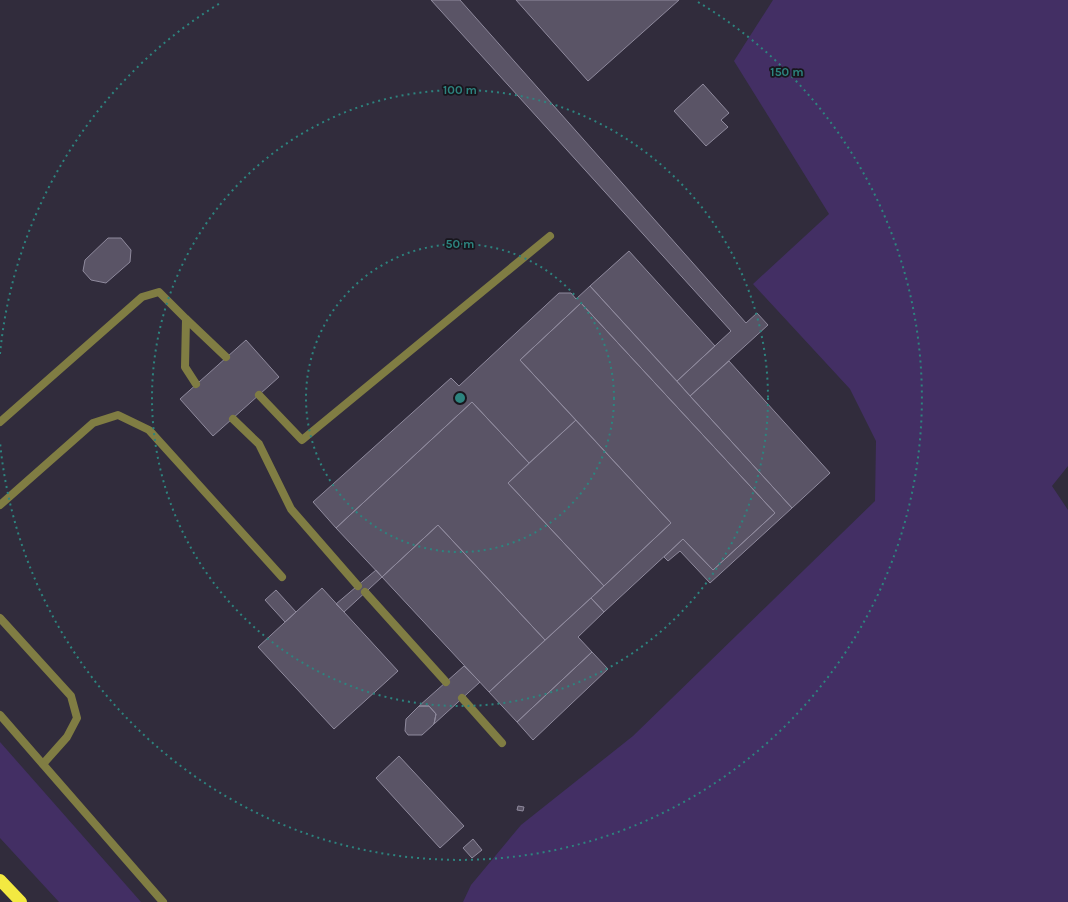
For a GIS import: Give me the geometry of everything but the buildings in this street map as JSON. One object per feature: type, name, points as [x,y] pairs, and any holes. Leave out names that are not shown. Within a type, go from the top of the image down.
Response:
[{"type":"highway","points":[[0,880],[21,902]]},
{"type":"street","points":[[259,395],[302,440],[550,236]]},
{"type":"street","points":[[0,422],[142,296],[159,292],[226,357]]},
{"type":"street","points":[[186,319],[185,367],[196,384]]},
{"type":"street","points":[[0,505],[93,424],[118,415],[149,430],[282,577]]},
{"type":"street","points":[[232,419],[259,444],[291,509],[358,586]]},
{"type":"street","points":[[365,592],[446,682]]},
{"type":"street","points":[[0,618],[71,696],[77,718],[68,737],[43,764]]},
{"type":"street","points":[[462,698],[502,743]]},
{"type":"street","points":[[0,715],[163,902]]},
{"type":"shaded area","points":[[773,0],[1068,0],[1068,466],[1052,486],[1068,510],[1068,902],[463,902],[471,885],[521,825],[633,736],[875,501],[876,441],[850,389],[753,284],[829,214],[734,61]]},
{"type":"shaded area","points":[[0,742],[141,902],[59,902],[0,838]]}]
